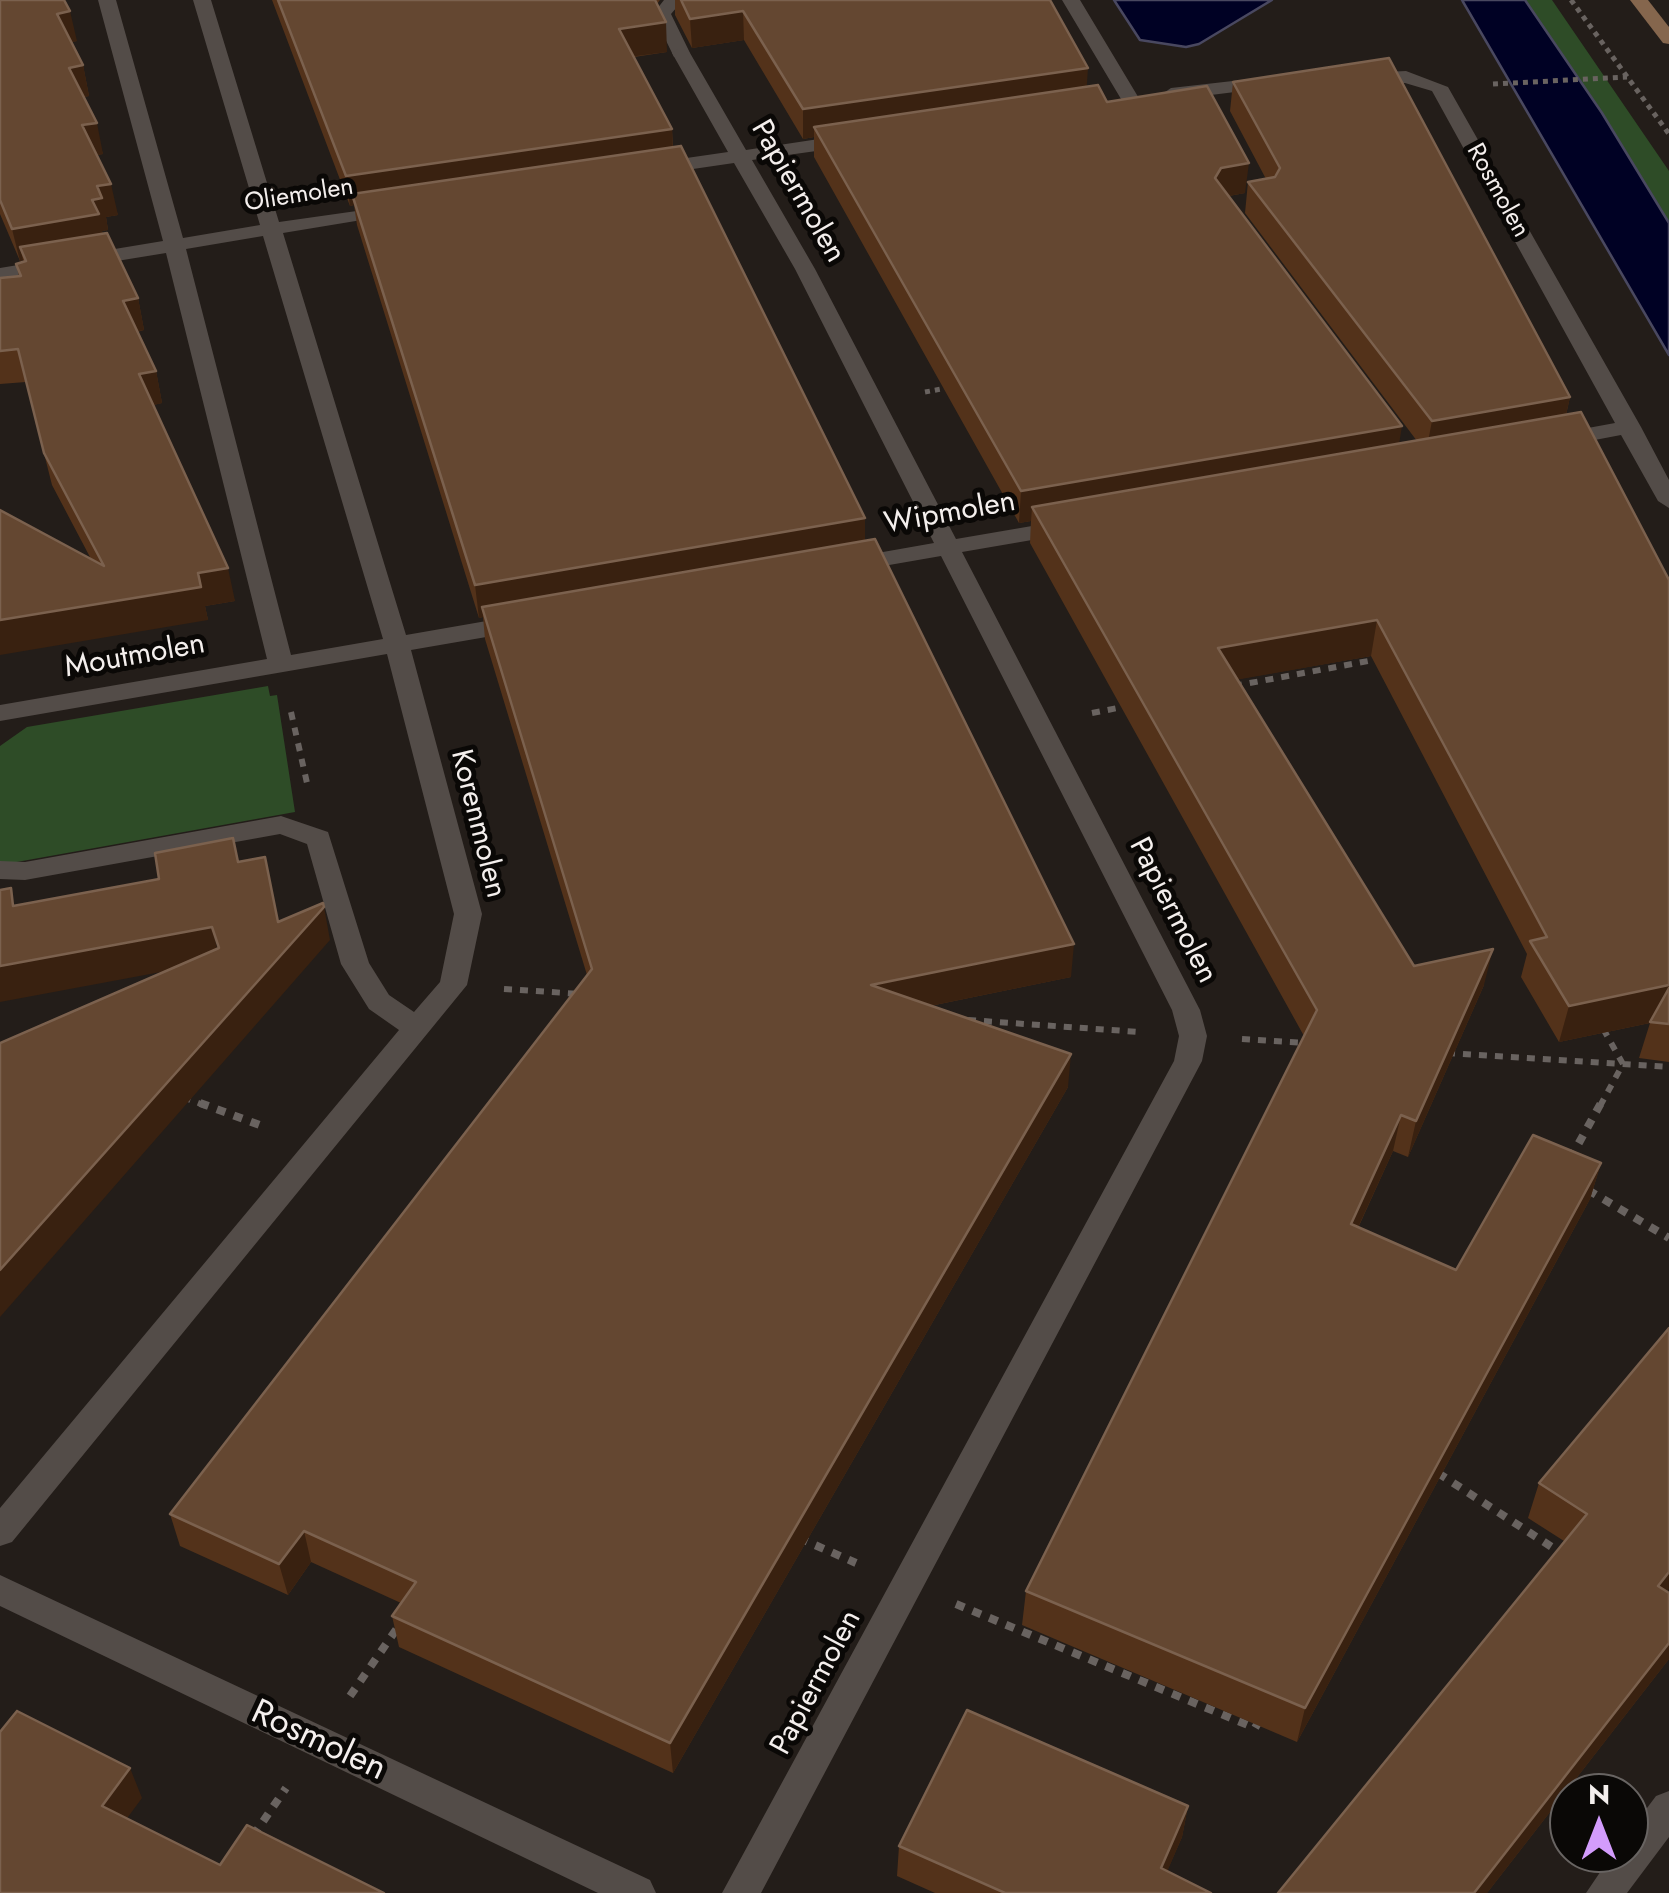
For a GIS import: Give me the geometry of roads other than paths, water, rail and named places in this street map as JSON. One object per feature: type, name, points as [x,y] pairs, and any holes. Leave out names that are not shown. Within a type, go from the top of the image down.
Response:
[{"type":"main road","points":[[1639,0],[1669,39]]},
{"type":"street","points":[[106,0],[281,665],[552,617]]},
{"type":"street","name":"Korenmolen","points":[[0,1532],[453,985],[468,914],[397,644],[202,0]]},
{"type":"street","points":[[1070,0],[1121,101],[1208,97],[1289,82]]},
{"type":"street","name":"Papiermolen","points":[[660,8],[681,53],[805,269],[1186,1010],[1192,1036],[1188,1060],[741,1893]]},
{"type":"street","name":"Rosmolen","points":[[1347,80],[1406,77],[1439,87],[1669,501]]},
{"type":"street","points":[[630,172],[866,138]]},
{"type":"street","name":"Oliemolen","points":[[0,274],[406,207]]},
{"type":"street","points":[[1534,444],[1630,428]]},
{"type":"street","name":"Wipmolen","points":[[818,571],[1082,524]]},
{"type":"street","name":"Moutmolen","points":[[0,713],[281,665]]},
{"type":"street","points":[[13,871],[281,825],[319,838],[355,964],[380,1002],[416,1028]]},
{"type":"street","name":"Rosmolen","points":[[0,1590],[637,1893]]},
{"type":"street","points":[[1605,1893],[1669,1808]]},
{"type":"water","points":[[1114,0],[1272,0],[1199,44],[1186,47],[1140,40]]},
{"type":"water","points":[[1462,0],[1525,0],[1602,113],[1669,223],[1669,355]]}]
